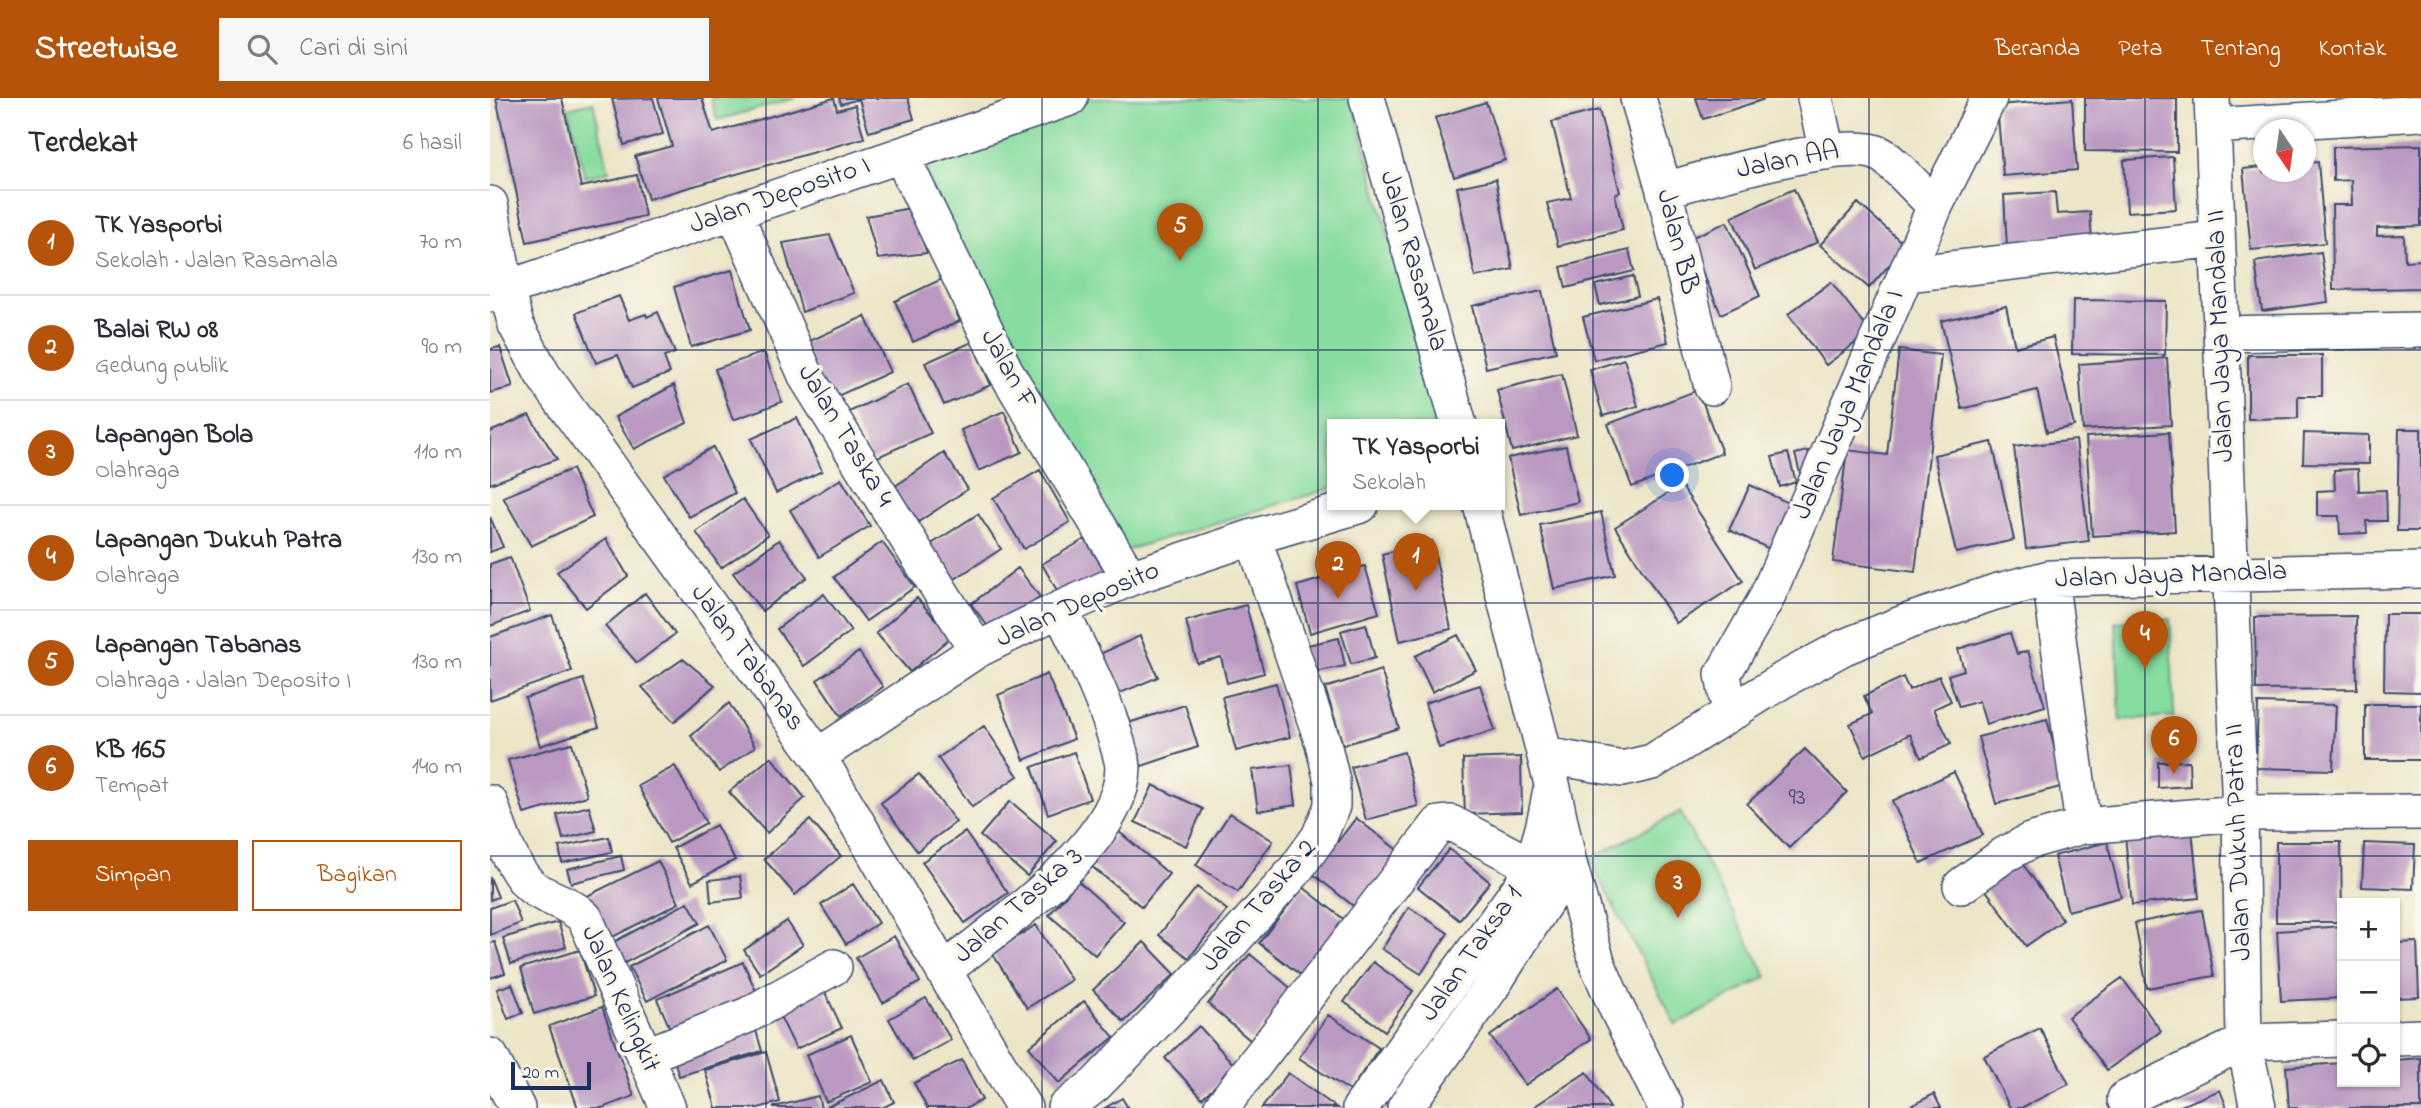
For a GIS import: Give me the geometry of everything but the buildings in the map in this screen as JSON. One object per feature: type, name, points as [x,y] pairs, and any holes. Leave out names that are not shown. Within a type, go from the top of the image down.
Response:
[{"type":"street","name":"Jalan Deposito I","points":[[498,292],[1070,98]]},
{"type":"street","name":"Jalan Rasamala","points":[[1367,98],[1457,419]]},
{"type":"street","name":"Jalan BB","points":[[1638,98],[1664,190],[1712,387]]},
{"type":"street","points":[[1815,98],[1827,152]]},
{"type":"street","name":"Jalan Jaya Mandala I","points":[[1737,710],[1727,698],[1723,674],[1766,598],[1935,206],[1990,98]]},
{"type":"street","points":[[2212,112],[2421,113]]},
{"type":"street","name":"Jalan Jaya Mandala II","points":[[2212,112],[2230,575]]},
{"type":"street","name":"Jalan AA","points":[[1664,190],[1747,167],[1859,148],[1881,154],[1935,206]]},
{"type":"street","name":"Jalan F","points":[[901,155],[1005,370],[1130,578]]},
{"type":"street","name":"Jalan Tabanas","points":[[490,204],[498,292],[543,375],[818,756],[1024,1108]]},
{"type":"street","name":"Jalan Taska 4","points":[[734,212],[807,378],[977,650]]},
{"type":"street","points":[[1906,274],[2217,239]]},
{"type":"street","points":[[2221,334],[2421,330]]},
{"type":"street","name":"Jalan Deposito","points":[[818,756],[977,650],[1060,609],[1130,578],[1344,510]]},
{"type":"street","points":[[1482,510],[1549,770],[1569,864],[1598,965],[1616,1009],[1666,1108]]},
{"type":"street","name":"Jalan Taska 2","points":[[1065,1108],[1095,1085],[1230,944],[1293,873],[1319,837],[1332,806],[1332,781],[1323,743],[1253,537]]},
{"type":"street","name":"Jalan Jaya Mandala","points":[[1549,770],[1622,769],[1652,762],[1783,680],[1843,648],[1909,621],[1995,592],[2050,578],[2421,570]]},
{"type":"street","name":"Jalan Dukuh Patra II","points":[[2230,575],[2240,813],[2244,1042],[2258,1108]]},
{"type":"street","points":[[2050,578],[2083,826]]},
{"type":"street","name":"Jalan Taska 3","points":[[945,970],[1062,874],[1101,830],[1114,806],[1123,765],[1107,707],[1060,609]]},
{"type":"street","name":"Jalan Taksa 1","points":[[1360,1108],[1522,885],[1532,866],[1543,831],[1549,770]]},
{"type":"street","points":[[1961,886],[2004,855],[2030,841],[2083,826],[2240,813],[2421,812]]},
{"type":"street","name":"Jalan Kelingkit","points":[[492,813],[512,860],[531,886],[559,900],[585,918],[668,1108]]},
{"type":"street","points":[[1221,1108],[1439,824],[1451,823],[1532,866]]},
{"type":"street","points":[[1405,1108],[1492,986],[1569,864]]},
{"type":"street","points":[[645,1056],[748,1015],[834,968]]},
{"type":"street","points":[[2400,1038],[2421,1037]]},
{"type":"street","points":[[2125,1099],[2244,1042],[2337,1039]]},
{"type":"street","points":[[490,1056],[517,1108]]},
{"type":"green space","points":[[711,98],[796,98],[717,120]]},
{"type":"green space","points":[[1052,98],[1352,98],[1437,419],[1327,419],[1327,490],[1123,551],[1017,375],[911,146]]},
{"type":"green space","points":[[593,102],[609,171],[585,177],[568,108]]},
{"type":"green space","points":[[2170,619],[2174,716],[2120,720],[2116,622]]},
{"type":"green space","points":[[1680,812],[1767,977],[1676,1025],[1589,859]]},
{"type":"place","name":"Lapangan Tabanas","points":[[1180,261]]},
{"type":"place","name":"TK Yasporbi","points":[[1416,591]]},
{"type":"place","name":"Balai RW 08","points":[[1338,599]]},
{"type":"place","name":"Lapangan Dukuh Patra","points":[[2145,669]]},
{"type":"place","name":"KB 165","points":[[2174,774]]},
{"type":"place","name":"Lapangan Bola","points":[[1678,918]]}]
